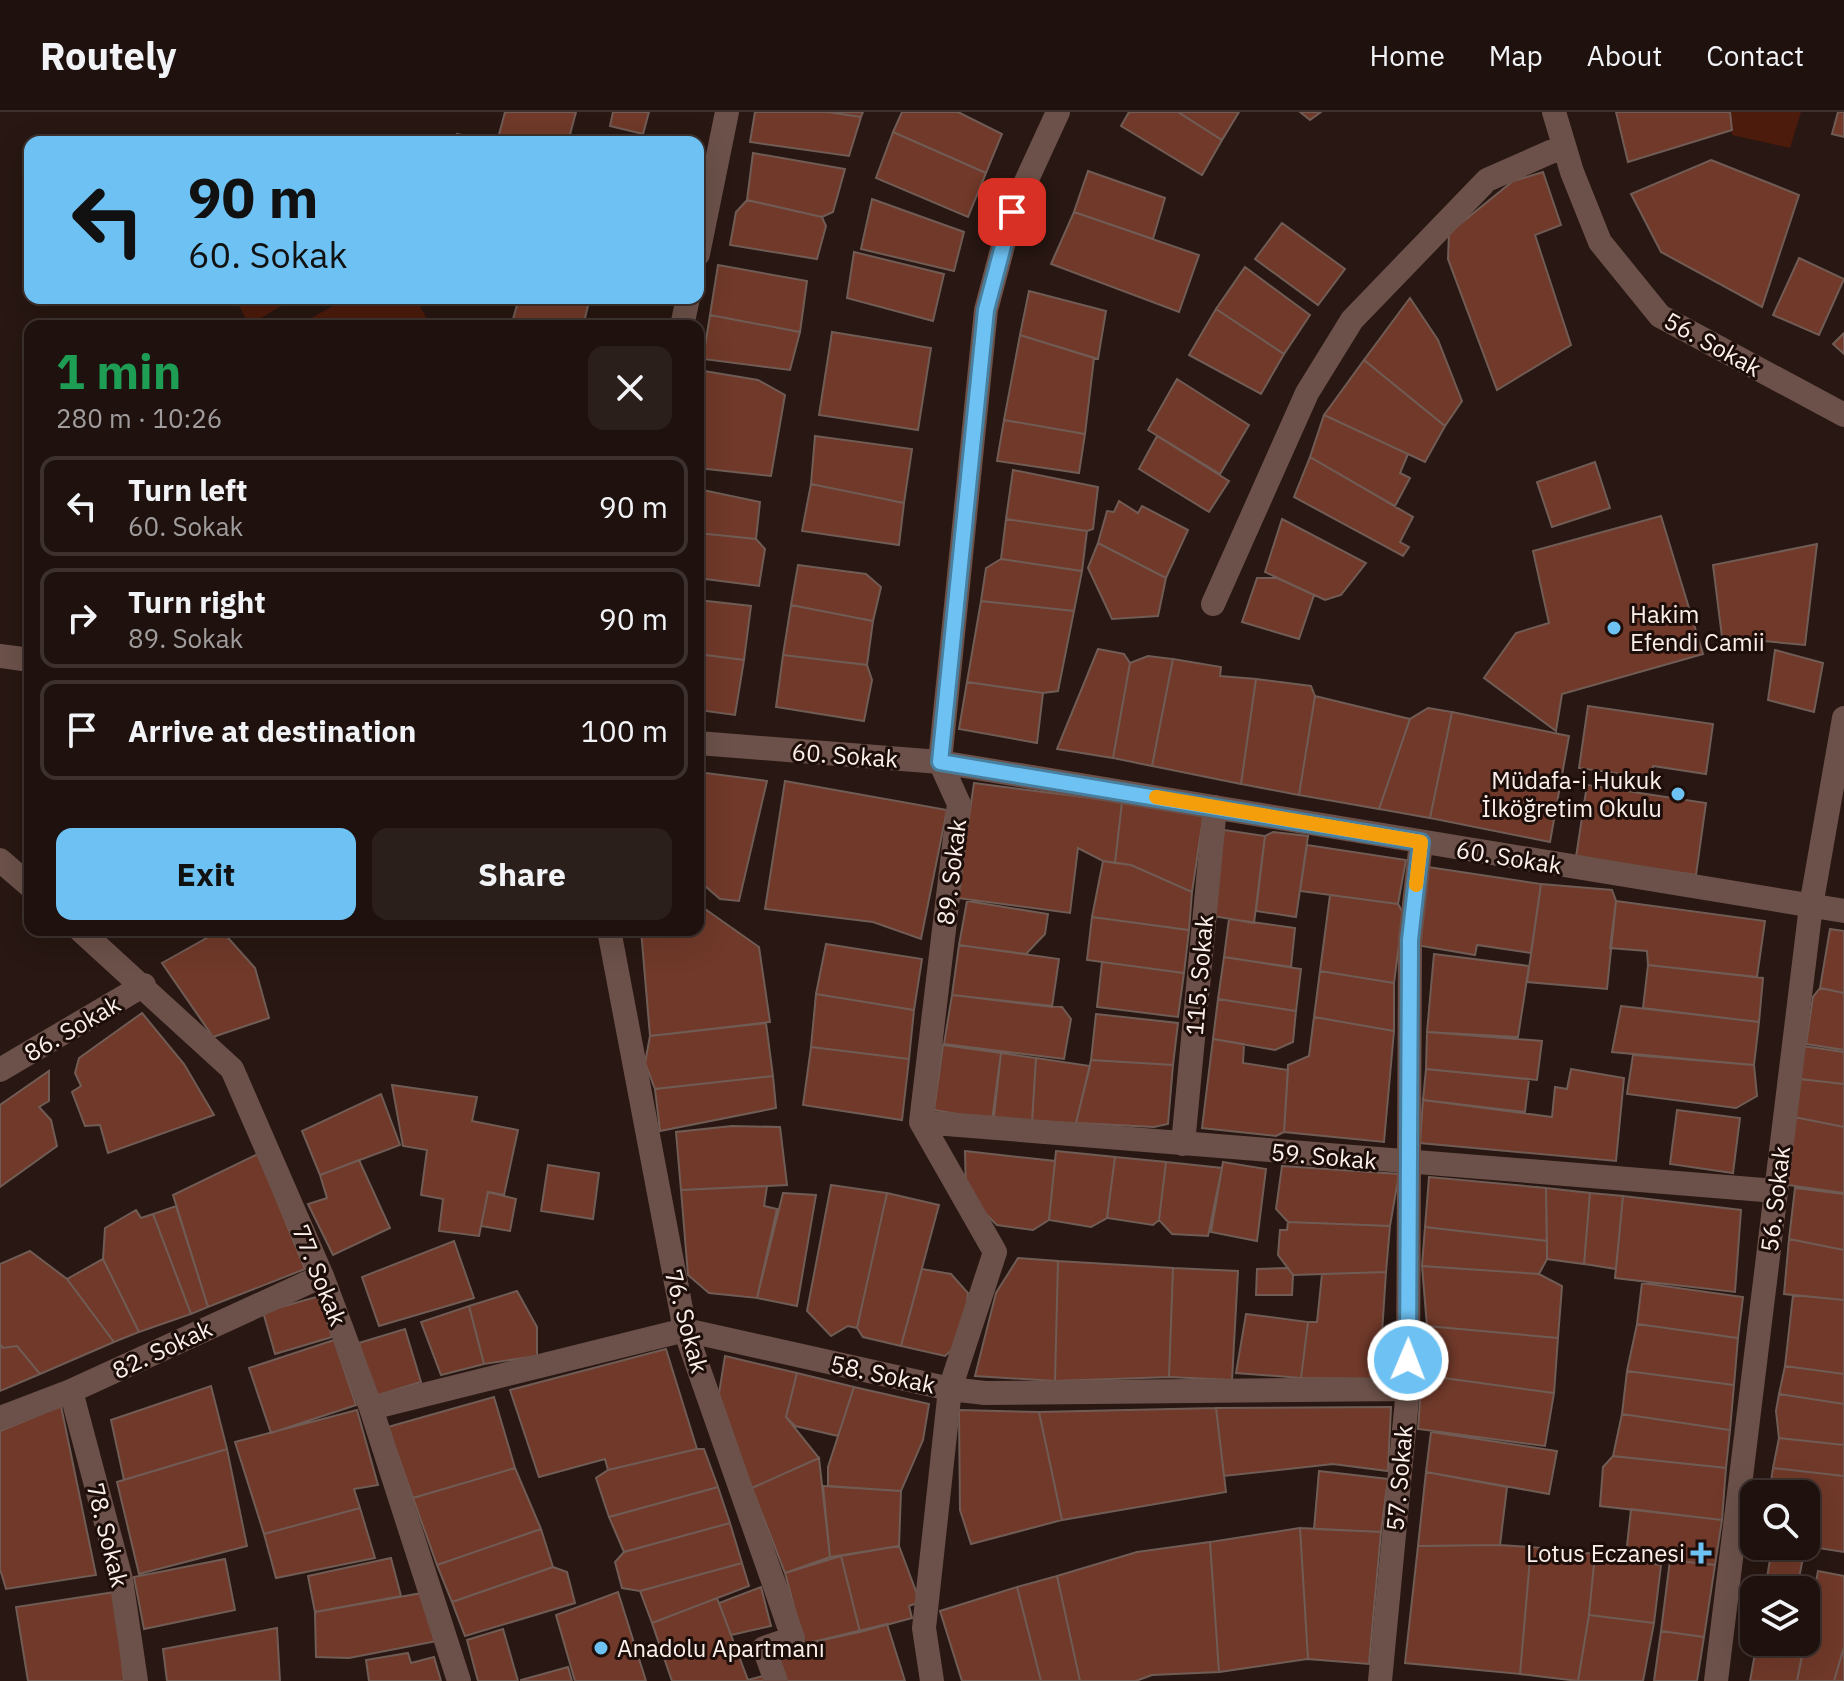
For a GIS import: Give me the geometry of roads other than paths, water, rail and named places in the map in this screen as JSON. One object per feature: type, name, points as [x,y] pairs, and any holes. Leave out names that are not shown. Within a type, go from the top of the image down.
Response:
[{"type":"street","points":[[704,225],[727,112]]},
{"type":"street","points":[[940,762],[986,310],[1012,212],[1058,112]]},
{"type":"street","name":"56. Sokak","points":[[1554,112],[1600,242],[1660,316],[1844,415]]},
{"type":"street","points":[[1213,604],[1307,393],[1352,320],[1487,180],[1564,146]]},
{"type":"street","points":[[0,656],[24,659]]},
{"type":"street","name":"56. Sokak","points":[[1716,1681],[1811,906],[1844,718]]},
{"type":"street","name":"60. Sokak","points":[[704,743],[940,762],[1844,911]]},
{"type":"street","name":"89. Sokak","points":[[921,1122],[959,804],[940,762]]},
{"type":"street","name":"115. Sokak","points":[[1183,1144],[1215,807]]},
{"type":"street","name":"57. Sokak","points":[[1380,1681],[1408,1389],[1410,940],[1421,842]]},
{"type":"street","points":[[0,860],[24,881]]},
{"type":"street","name":"77. Sokak","points":[[87,936],[144,985],[232,1069],[322,1276],[371,1408],[459,1681]]},
{"type":"street","name":"76. Sokak","points":[[610,936],[685,1330],[793,1638],[764,1648],[776,1681]]},
{"type":"street","name":"86. Sokak","points":[[0,1070],[144,985]]},
{"type":"street","points":[[921,1122],[995,1252],[950,1389],[924,1628],[932,1681]]},
{"type":"street","name":"59. Sokak","points":[[921,1122],[1776,1191]]},
{"type":"street","name":"82. Sokak","points":[[0,1418],[71,1391],[322,1276]]},
{"type":"street","name":"58. Sokak","points":[[371,1408],[685,1330],[950,1389],[985,1393],[1408,1389]]},
{"type":"street","name":"78. Sokak","points":[[71,1391],[121,1579],[136,1681]]},
{"type":"place","name":"Hakim Efendi Camii","points":[[1614,628]]},
{"type":"place","name":"Müdafa-i Hukuk İlköğretim Okulu","points":[[1678,794]]},
{"type":"place","name":"Lotus Eczanesi","points":[[1701,1553]]},
{"type":"place","name":"Anadolu Apartmanı","points":[[601,1648]]}]
